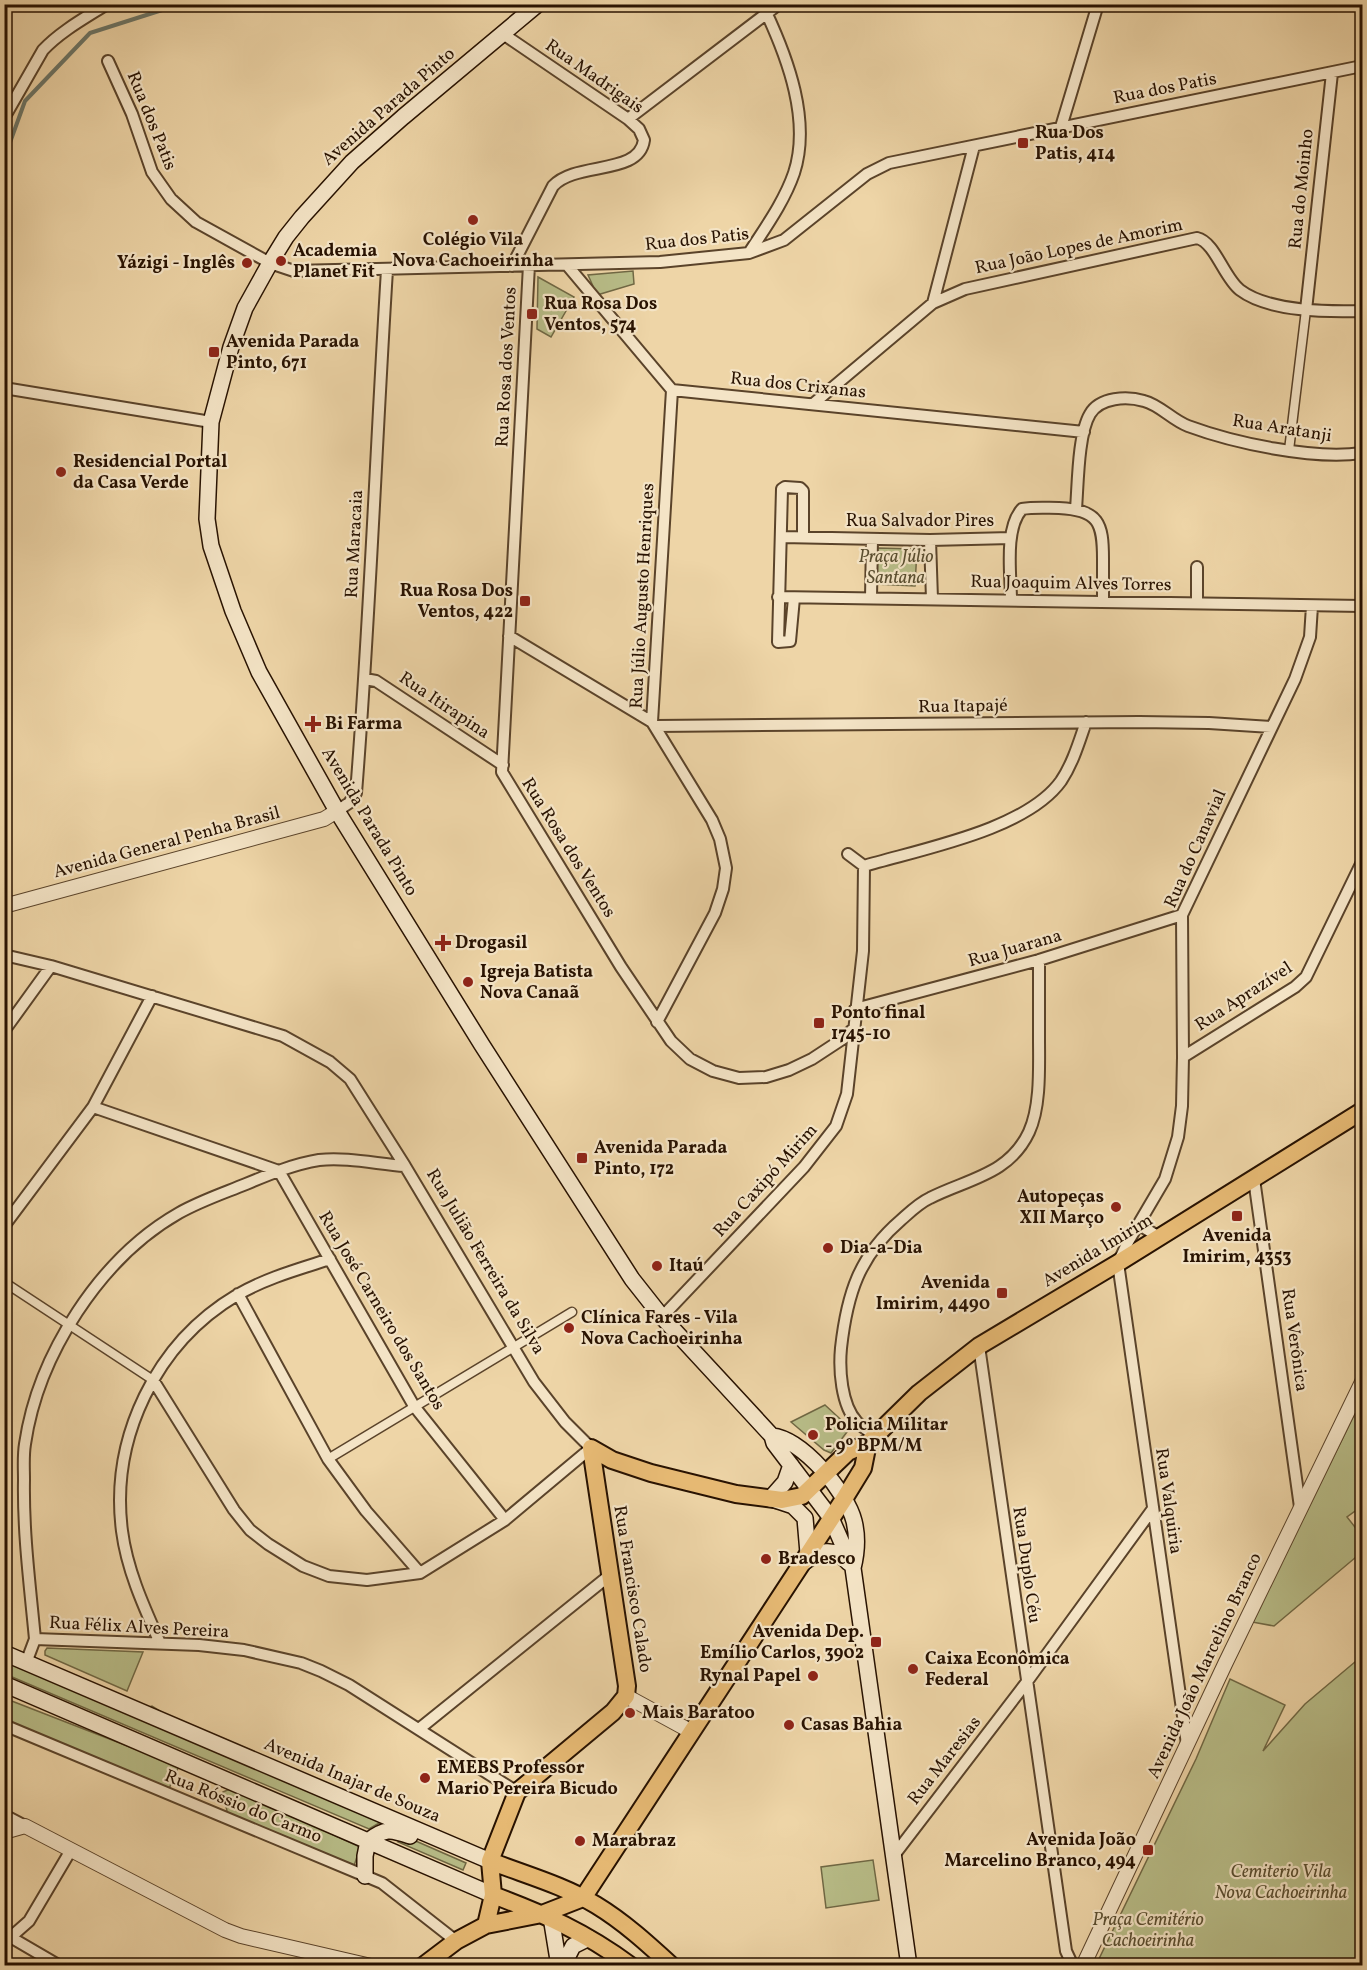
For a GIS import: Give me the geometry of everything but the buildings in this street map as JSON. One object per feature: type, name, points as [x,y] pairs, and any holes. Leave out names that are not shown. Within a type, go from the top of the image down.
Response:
[{"type":"main road","name":"Avenida Parada Pinto","points":[[537,4],[352,162],[302,217],[270,263],[245,308],[231,347],[211,422],[207,509],[211,546],[233,611],[259,672],[337,811],[482,1045],[632,1279],[662,1317],[772,1436],[774,1443],[831,1518],[853,1568]]},
{"type":"main road","name":"Avenida Imirim","points":[[809,1489],[848,1452],[872,1440],[935,1379],[979,1346],[1118,1263],[1362,1111]]},
{"type":"main road","name":"Avenida Parada Pinto","points":[[772,1436],[788,1440],[826,1474],[844,1499],[854,1520],[857,1550],[853,1568]]},
{"type":"main road","points":[[423,1965],[456,1941],[486,1925],[547,1916],[583,1898],[844,1499],[863,1468],[872,1440]]},
{"type":"main road","name":"Rua Julião Ferreira da Silva","points":[[591,1448],[612,1460],[651,1473],[736,1494],[770,1499],[793,1499],[802,1496],[809,1489]]},
{"type":"main road","name":"Rua Francisco Calado","points":[[591,1448],[627,1686],[626,1696]]},
{"type":"main road","points":[[790,1465],[785,1482],[770,1499],[793,1506],[805,1518],[804,1559]]},
{"type":"main road","points":[[804,1559],[828,1551],[835,1552],[853,1568],[891,1832],[892,1858],[909,1965]]},
{"type":"main road","name":"Avenida Inajar de Souza","points":[[4,1653],[436,1838],[547,1881],[597,1906],[636,1934],[672,1965]]},
{"type":"main road","points":[[4,1684],[493,1895],[547,1916],[589,1938],[631,1965]]},
{"type":"main road","points":[[486,1925],[493,1895],[490,1860],[517,1792],[614,1712],[626,1696]]},
{"type":"main road","points":[[365,1876],[368,1841],[382,1831],[392,1830],[425,1841],[436,1838]]},
{"type":"main road","points":[[547,1916],[561,1965]]},
{"type":"main road","points":[[561,1965],[573,1946],[589,1938]]},
{"type":"street","points":[[4,118],[43,50],[52,40],[107,4]]},
{"type":"street","points":[[628,119],[779,4]]},
{"type":"street","points":[[1061,127],[1098,4]]},
{"type":"street","points":[[749,253],[785,193],[794,172],[798,149],[799,120],[790,70],[782,45],[766,12]]},
{"type":"street","name":"Rua Madrigais","points":[[503,34],[628,119],[643,134],[644,140],[640,153],[634,159],[586,170],[559,180],[553,186],[512,266]]},
{"type":"street","name":"Rua dos Patis","points":[[108,61],[132,114],[152,172],[171,200],[196,222],[270,263],[294,271],[660,262],[749,253],[784,240],[876,168],[890,163],[1362,66]]},
{"type":"street","name":"Rua do Moinho","points":[[1306,310],[1332,72]]},
{"type":"street","points":[[933,303],[974,146]]},
{"type":"street","name":"Rua João Lopes de Amorim","points":[[813,404],[933,303],[965,289],[1197,238],[1208,244],[1226,274],[1240,290],[1277,305],[1306,310],[1362,311]]},
{"type":"street","name":"Rua Rosa dos Ventos","points":[[529,265],[502,772],[657,1022],[671,1041],[690,1059],[713,1071],[739,1078],[766,1077],[789,1070],[812,1059],[844,1038],[854,1028]]},
{"type":"street","points":[[567,265],[672,390]]},
{"type":"street","name":"Rua Maracaia","points":[[337,811],[349,803],[357,793],[387,270]]},
{"type":"street","points":[[1289,450],[1306,310]]},
{"type":"street","points":[[4,388],[211,422]]},
{"type":"street","name":"Rua dos Crixanas","points":[[672,390],[1084,432]]},
{"type":"street","name":"Rua Júlio Augusto Henriques","points":[[657,1022],[715,912],[723,889],[726,868],[720,839],[712,820],[654,724],[672,390]]},
{"type":"street","name":"Rua Aratanji","points":[[1076,509],[1084,432],[1090,414],[1098,405],[1109,400],[1146,401],[1185,425],[1244,443],[1331,454],[1362,453]]},
{"type":"street","points":[[794,598],[790,641],[778,642],[778,597],[783,489],[785,487],[800,488],[803,491],[803,536]]},
{"type":"street","name":"Rua Salvador Pires","points":[[782,537],[930,540],[1011,538],[1015,520],[1022,509],[1032,507],[1076,509]]},
{"type":"street","points":[[1076,509],[1098,522],[1103,534],[1103,601]]},
{"type":"street","points":[[1011,538],[1011,600]]},
{"type":"street","points":[[871,598],[872,539]]},
{"type":"street","points":[[930,540],[932,599]]},
{"type":"street","points":[[1197,567],[1197,603]]},
{"type":"street","name":"Rua Joaquim Alves Torres","points":[[778,597],[1362,606]]},
{"type":"street","name":"Rua do Canavial","points":[[1118,1263],[1165,1179],[1178,1137],[1182,1106],[1183,1057],[1182,915],[1303,660],[1310,637],[1312,606]]},
{"type":"street","points":[[509,636],[654,724]]},
{"type":"street","name":"Rua Itirapina","points":[[365,679],[376,681],[503,765]]},
{"type":"street","points":[[848,854],[864,866],[984,831],[1027,812],[1046,798],[1060,783],[1071,766],[1086,722]]},
{"type":"street","name":"Rua Itapajé","points":[[654,724],[1086,722],[1209,723],[1271,727]]},
{"type":"street","name":"Avenida General Penha Brasil","points":[[4,906],[324,819],[337,811]]},
{"type":"street","name":"Rua Aprazível","points":[[1183,1057],[1295,987],[1306,977],[1362,862]]},
{"type":"street","name":"Rua Caxipó Mirim","points":[[662,1317],[804,1167],[836,1126],[847,1094],[863,951],[864,866]]},
{"type":"street","name":"Rua Juarana","points":[[855,1009],[1039,960],[1182,915]]},
{"type":"street","points":[[7,953],[283,1036],[330,1062],[350,1079],[405,1167]]},
{"type":"street","points":[[872,1440],[856,1421],[841,1379],[842,1344],[849,1301],[860,1271],[875,1244],[895,1225],[928,1199],[988,1175],[1005,1163],[1021,1146],[1029,1132],[1036,1100],[1039,1068],[1039,960]]},
{"type":"street","points":[[4,1031],[51,966]]},
{"type":"street","points":[[4,1226],[93,1107],[152,996]]},
{"type":"street","points":[[93,1107],[279,1171]]},
{"type":"street","name":"Rua Julião Ferreira da Silva","points":[[35,1639],[25,1533],[24,1446],[31,1411],[43,1376],[68,1325],[110,1270],[145,1237],[179,1213],[279,1171],[321,1160],[405,1167],[534,1382],[565,1422],[591,1448]]},
{"type":"street","name":"Rua José Carneiro dos Santos","points":[[279,1171],[414,1406],[505,1521]]},
{"type":"street","name":"Rua Verônica","points":[[1254,1179],[1300,1507]]},
{"type":"street","points":[[1141,1220],[1146,1228],[1159,1237]]},
{"type":"street","points":[[160,1643],[144,1608],[127,1556],[122,1531],[120,1476],[126,1445],[138,1409],[166,1358],[188,1332],[208,1314],[238,1294],[292,1271],[330,1259]]},
{"type":"street","name":"Rua Valquiria","points":[[1118,1263],[1187,1744]]},
{"type":"street","points":[[4,1282],[153,1380],[234,1510],[249,1530],[303,1566],[329,1576],[367,1580],[420,1574],[505,1521],[591,1448]]},
{"type":"street","points":[[238,1294],[328,1459],[366,1511],[420,1574]]},
{"type":"street","points":[[328,1459],[572,1312]]},
{"type":"street","name":"Rua Duplo Céu","points":[[979,1346],[1066,1951],[1073,1965]]},
{"type":"street","name":"Avenida João Marcelino Branco","points":[[1083,1965],[1300,1507],[1362,1382]]},
{"type":"street","name":"Rua Maresias","points":[[892,1858],[1026,1683],[1152,1510]]},
{"type":"street","points":[[419,1729],[610,1575]]},
{"type":"street","name":"Rua Félix Alves Pereira","points":[[26,1663],[35,1639],[199,1645],[244,1650],[301,1664],[349,1685],[517,1792]]},
{"type":"street","name":"Rua Francisco Calado","points":[[626,1696],[692,1732]]},
{"type":"street","name":"Rua Róssio do Carmo","points":[[4,1725],[382,1883],[456,1941]]},
{"type":"street","points":[[4,1815],[233,1933],[372,1965]]},
{"type":"street","points":[[4,1832],[25,1826]]},
{"type":"street","points":[[60,1965],[8,1941],[29,1922],[71,1850]]},
{"type":"green space","points":[[633,271],[634,284],[597,295],[588,275]]},
{"type":"green space","points":[[538,277],[574,297],[551,337],[537,329]]},
{"type":"green space","name":"Praça Júlio Santana","points":[[877,548],[917,549],[915,586],[875,584]]},
{"type":"green space","points":[[1362,1399],[1362,1506],[1347,1517],[1362,1536],[1362,1552],[1274,1626],[1252,1622]]},
{"type":"green space","points":[[825,1405],[850,1428],[831,1453],[824,1450],[791,1422]]},
{"type":"green space","points":[[47,1648],[143,1652],[127,1691],[45,1655]]},
{"type":"green space","name":"Cemiterio Vila Nova Cachoeirinha","points":[[1362,1656],[1362,1965],[1096,1965],[1196,1759],[1230,1679],[1285,1705],[1263,1751],[1305,1704]]},
{"type":"green space","points":[[4,1659],[143,1709],[152,1706],[166,1715],[386,1819],[369,1829],[5,1674]]},
{"type":"green space","points":[[4,1698],[179,1766],[168,1791],[5,1723]]},
{"type":"green space","points":[[232,1788],[360,1847],[354,1866],[228,1816],[223,1792]]},
{"type":"green space","points":[[402,1835],[466,1863],[463,1870],[398,1842]]},
{"type":"green space","points":[[873,1860],[879,1900],[826,1908],[821,1867]]},
{"type":"waterway","points":[[4,159],[25,101],[90,33],[181,4]]},
{"type":"place","name":"Rua Dos Patis, 414","points":[[1023,143]]},
{"type":"place","name":"Colégio Vila Nova Cachoeirinha","points":[[473,220]]},
{"type":"place","name":"Academia Planet Fit","points":[[281,261]]},
{"type":"place","name":"Yázigi - Inglês","points":[[247,263]]},
{"type":"place","name":"Rua Rosa Dos Ventos, 574","points":[[532,314]]},
{"type":"place","name":"Avenida Parada Pinto, 671","points":[[214,352]]},
{"type":"place","name":"Residencial Portal da Casa Verde","points":[[61,472]]},
{"type":"place","name":"Rua Rosa Dos Ventos, 422","points":[[525,601]]},
{"type":"place","name":"Bi Farma","points":[[313,724]]},
{"type":"place","name":"Drogasil","points":[[443,943]]},
{"type":"place","name":"Igreja Batista Nova Canaã","points":[[468,982]]},
{"type":"place","name":"Ponto final 1745-10","points":[[819,1023]]},
{"type":"place","name":"Avenida Parada Pinto, 172","points":[[582,1158]]},
{"type":"place","name":"Autopeças XII Março","points":[[1116,1207]]},
{"type":"place","name":"Avenida Imirim, 4353","points":[[1237,1216]]},
{"type":"place","name":"Dia-a-Dia","points":[[828,1248]]},
{"type":"place","name":"Itaú","points":[[657,1266]]},
{"type":"place","name":"Avenida Imirim, 4490","points":[[1002,1293]]},
{"type":"place","name":"Clínica Fares - Vila Nova Cachoeirinha","points":[[569,1328]]},
{"type":"place","name":"Policia Militar - 9º BPM/M","points":[[813,1435]]},
{"type":"place","name":"Bradesco","points":[[766,1559]]},
{"type":"place","name":"Avenida Dep. Emílio Carlos, 3902","points":[[876,1642]]},
{"type":"place","name":"Caixa Econômica Federal","points":[[913,1669]]},
{"type":"place","name":"Rynal Papel","points":[[813,1676]]},
{"type":"place","name":"Mais Baratoo","points":[[630,1713]]},
{"type":"place","name":"Casas Bahia","points":[[789,1725]]},
{"type":"place","name":"EMEBS Professor Mario Pereira Bicudo","points":[[425,1778]]},
{"type":"place","name":"Marabraz","points":[[580,1841]]},
{"type":"place","name":"Avenida João Marcelino Branco, 494","points":[[1148,1850]]},
{"type":"park label","name":"Praça Cemitério Cachoeirinha","points":[[1148,1930]]}]
